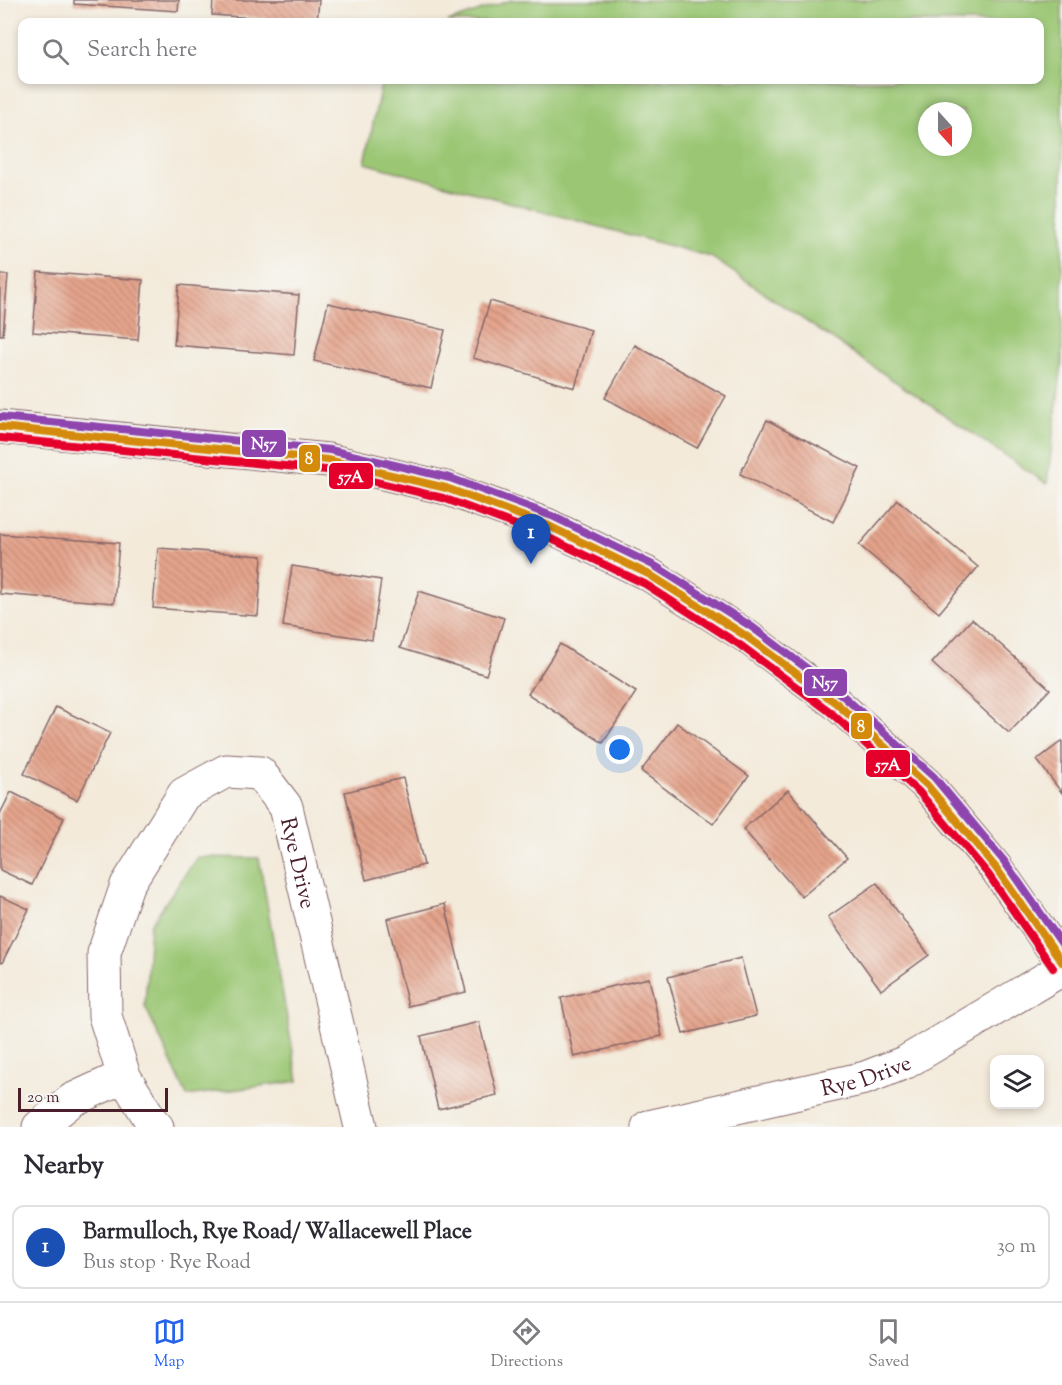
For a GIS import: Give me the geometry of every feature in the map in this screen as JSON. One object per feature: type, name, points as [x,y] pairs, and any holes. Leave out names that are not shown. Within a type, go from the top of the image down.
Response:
[{"type":"street","points":[[0,427],[328,460],[446,488],[548,525],[650,575],[746,636],[836,703],[927,785],[996,868],[1062,962]]},
{"type":"street","name":"Rye Drive","points":[[157,1127],[124,1076],[105,1016],[104,953],[127,885],[184,794],[226,771],[260,773],[286,807],[361,1127]]},
{"type":"street","name":"Rye Drive","points":[[648,1127],[865,1078],[906,1062],[1062,969]]},
{"type":"street","points":[[39,1127],[72,1100],[124,1076]]},
{"type":"green space","points":[[511,0],[1062,0],[1062,364],[1047,484],[711,257],[365,163],[381,84],[1044,84],[1044,18],[459,18]]},
{"type":"green space","points":[[197,857],[259,858],[298,1081],[187,1096],[145,1006],[150,925]]},
{"type":"building","points":[[74,0],[179,0],[178,11],[74,4]]},
{"type":"building","points":[[213,0],[319,0],[317,18],[212,15]]},
{"type":"building","points":[[38,272],[143,280],[138,340],[33,332]]},
{"type":"building","points":[[0,275],[8,275],[3,335],[0,335]]},
{"type":"building","points":[[179,285],[299,295],[294,355],[174,345]]},
{"type":"building","points":[[490,301],[591,330],[575,388],[473,358]]},
{"type":"building","points":[[328,303],[445,330],[431,388],[314,361]]},
{"type":"building","points":[[635,345],[726,396],[697,448],[605,398]]},
{"type":"building","points":[[767,420],[860,468],[833,522],[740,474]]},
{"type":"building","points":[[898,500],[978,567],[939,613],[859,545]]},
{"type":"building","points":[[0,534],[119,543],[114,603],[0,594]]},
{"type":"building","points":[[158,548],[262,556],[258,616],[153,608]]},
{"type":"building","points":[[292,566],[381,580],[372,640],[283,626]]},
{"type":"building","points":[[419,591],[504,618],[486,675],[400,648]]},
{"type":"building","points":[[972,619],[1050,689],[1009,733],[932,663]]},
{"type":"building","points":[[560,644],[636,692],[603,743],[528,694]]},
{"type":"building","points":[[56,707],[110,733],[77,800],[24,774]]},
{"type":"building","points":[[677,723],[749,776],[713,824],[641,771]]},
{"type":"building","points":[[1062,741],[1062,793],[1037,760]]},
{"type":"building","points":[[403,778],[424,865],[366,880],[345,792]]},
{"type":"building","points":[[788,790],[847,858],[802,897],[743,829]]},
{"type":"building","points":[[11,792],[64,818],[32,885],[0,870],[0,814]]},
{"type":"building","points":[[877,883],[929,955],[881,990],[828,917]]},
{"type":"building","points":[[0,896],[29,909],[2,963],[0,962]]},
{"type":"building","points":[[445,904],[466,992],[408,1006],[387,919]]},
{"type":"building","points":[[741,958],[756,1016],[683,1034],[668,977]]},
{"type":"building","points":[[649,978],[662,1036],[574,1057],[561,998]]},
{"type":"building","points":[[479,1022],[497,1095],[438,1109],[421,1036]]},
{"type":"transit line","name":"N57","points":[[1,417],[330,450],[450,478],[552,516],[655,566],[752,627],[842,695],[934,777],[1004,861],[1062,944]]},
{"type":"transit line","name":"8","points":[[0,427],[328,460],[446,488],[547,525],[650,575],[746,636],[836,703],[927,785],[996,868],[1062,962]]},
{"type":"transit line","name":"57A","points":[[0,438],[326,470],[443,498],[543,535],[645,584],[740,645],[829,711],[919,792],[988,874],[1053,968]]},
{"type":"place","name":"Barmulloch, Rye Road/ Wallacewell Place","points":[[531,564]]}]
